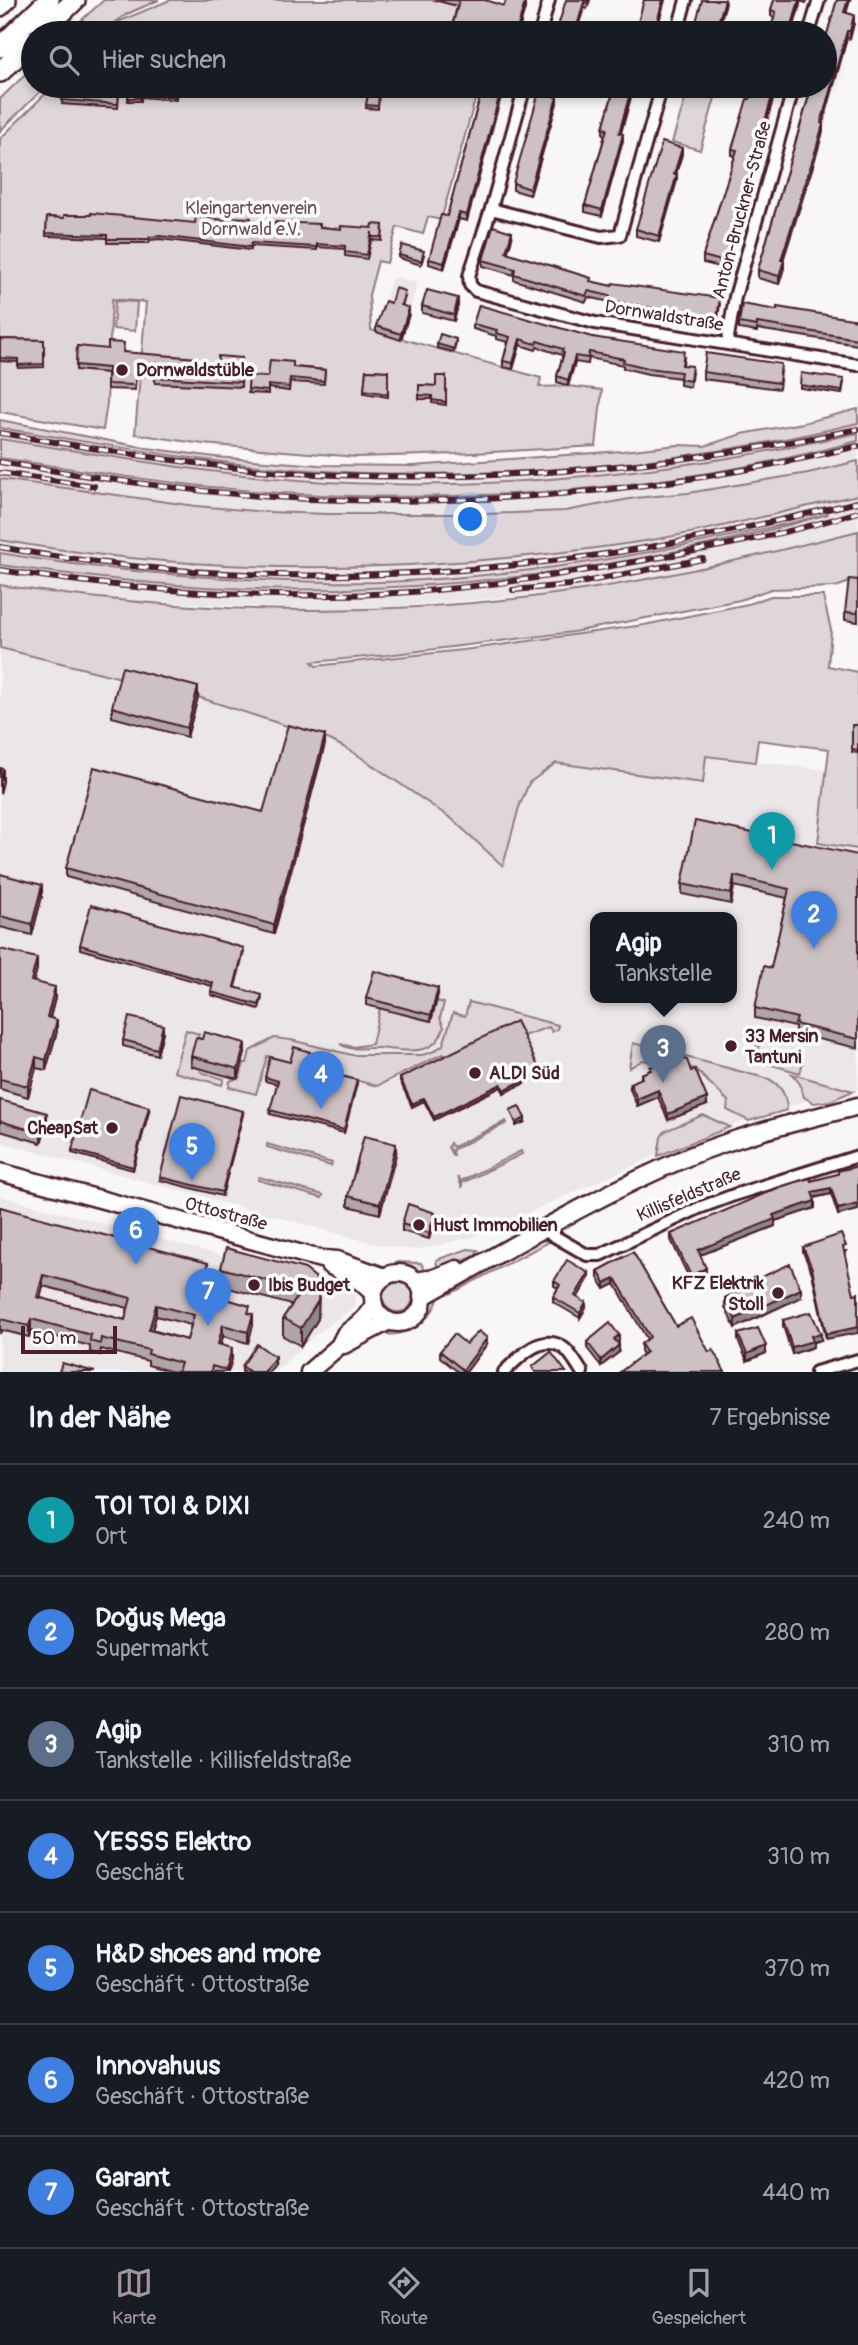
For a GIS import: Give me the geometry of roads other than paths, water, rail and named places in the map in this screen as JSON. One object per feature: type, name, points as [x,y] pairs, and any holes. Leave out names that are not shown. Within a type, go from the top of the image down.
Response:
[{"type":"highway","points":[[0,6],[6,0]]},
{"type":"highway","points":[[27,21],[49,0]]},
{"type":"highway","points":[[54,21],[75,0]]},
{"type":"highway","points":[[58,21],[85,0]]},
{"type":"highway","points":[[0,47],[21,27]]},
{"type":"highway","points":[[0,72],[21,53]]},
{"type":"main road","name":"Killisfeldstraße","points":[[415,1281],[434,1278],[478,1263],[689,1157],[762,1131],[858,1106]]},
{"type":"main road","name":"Ottostraße","points":[[0,1172],[321,1259],[337,1260],[385,1277]]},
{"type":"main road","name":"Ottostraße","points":[[321,1259],[361,1282],[374,1299]]},
{"type":"main road","name":"Killisfeldstraße","points":[[422,1297],[467,1274],[478,1263]]},
{"type":"main road","points":[[309,1372],[338,1346],[345,1334],[364,1319],[379,1281],[385,1277],[400,1273],[415,1281],[422,1297],[420,1308],[410,1319],[399,1322],[389,1321],[380,1315],[374,1299]]},
{"type":"main road","points":[[338,1346],[350,1343],[389,1321]]},
{"type":"street","points":[[543,21],[549,0]]},
{"type":"street","points":[[680,21],[686,0]]},
{"type":"street","points":[[813,21],[819,0]]},
{"type":"street","points":[[523,98],[491,209],[601,237],[620,235],[659,98]]},
{"type":"street","name":"Anton-Bruckner-Straße","points":[[727,343],[735,297],[791,98]]},
{"type":"street","name":"Dornwaldstraße","points":[[491,209],[469,276],[470,285],[476,291],[594,323],[858,365]]},
{"type":"street","name":"Killisfeldstraße","points":[[542,1229],[587,1255],[600,1255],[699,1208],[858,1156]]},
{"type":"street","points":[[504,1372],[541,1343],[551,1343],[565,1349],[582,1372]]},
{"type":"street","points":[[816,1372],[858,1360]]},
{"type":"railway","points":[[0,433],[225,467],[332,475],[408,477],[559,471],[634,464],[709,455],[858,429]]},
{"type":"railway","points":[[0,462],[205,491],[274,497],[421,501],[641,486],[786,462],[858,446]]},
{"type":"railway","points":[[0,473],[94,486]]},
{"type":"railway","points":[[0,547],[154,568],[231,573],[309,575],[465,570],[649,547],[858,502]]},
{"type":"railway","points":[[0,570],[153,589],[256,595],[411,592],[506,582],[631,563],[761,538],[858,512]]},
{"type":"railway","points":[[513,590],[569,585],[703,559]]},
{"type":"place","name":"Dornwaldstüble","points":[[122,370]]},
{"type":"place","name":"TOI TOI & DIXI","points":[[772,870]]},
{"type":"place","name":"Doğuş Mega","points":[[814,949]]},
{"type":"place","name":"33 Mersin Tantuni","points":[[731,1046]]},
{"type":"place","name":"ALDI Süd","points":[[475,1073]]},
{"type":"place","name":"Agip","points":[[663,1083]]},
{"type":"place","name":"YESSS Elektro","points":[[321,1109]]},
{"type":"place","name":"CheapSat","points":[[112,1128]]},
{"type":"place","name":"H&D shoes and more","points":[[192,1181]]},
{"type":"place","name":"Hust Immobilien","points":[[419,1225]]},
{"type":"place","name":"Innovahuus","points":[[136,1265]]},
{"type":"place","name":"Ibis Budget","points":[[254,1285]]},
{"type":"place","name":"KFZ Elektrik Stoll","points":[[778,1293]]},
{"type":"place","name":"Garant","points":[[208,1326]]},
{"type":"park label","name":"Kleingartenverein Dornwald e.V.","points":[[251,218]]}]
